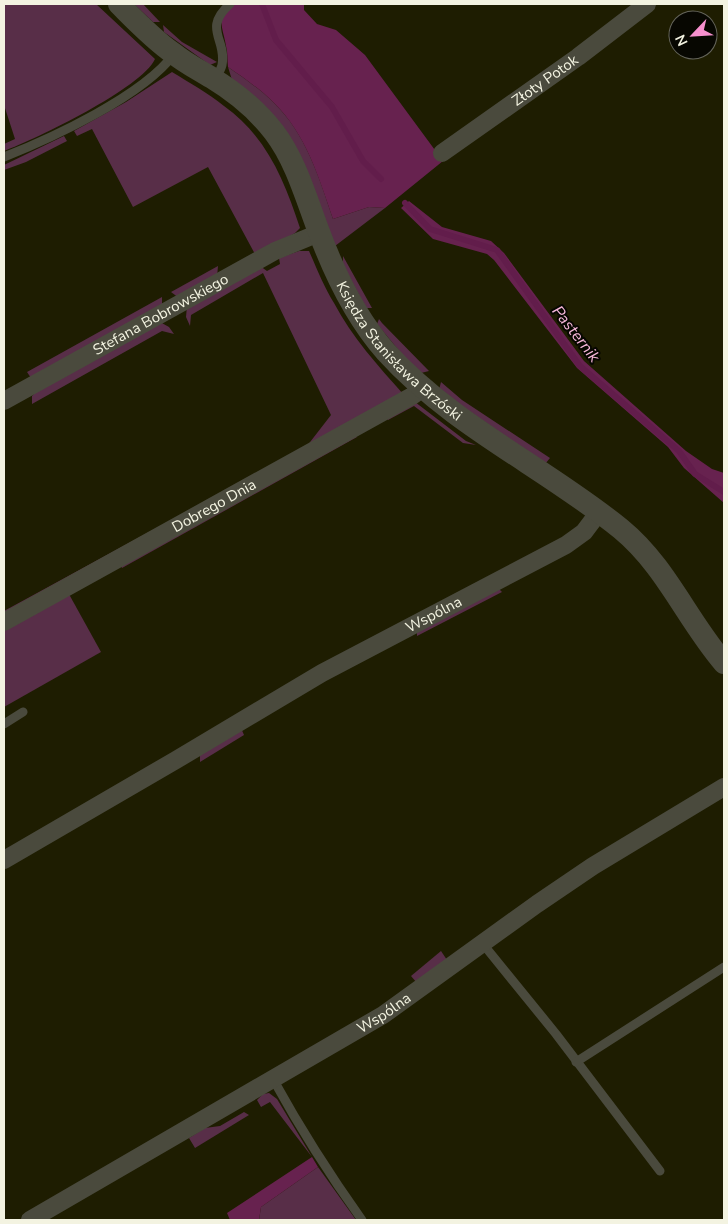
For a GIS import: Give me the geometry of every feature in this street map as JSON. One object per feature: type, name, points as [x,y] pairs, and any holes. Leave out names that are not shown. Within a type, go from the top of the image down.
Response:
[{"type":"street","name":"Księdza Stanisława Brzóski","points":[[119,4],[174,54],[215,79],[252,107],[274,132],[289,156],[303,187],[319,233],[350,302],[386,352],[423,388],[464,421],[599,512],[621,529],[654,562],[724,663]]},
{"type":"street","name":"Złoty Potok","points":[[442,153],[578,57],[647,4]]},
{"type":"street","name":"Stefana Bobrowskiego","points":[[4,401],[275,252],[319,233]]},
{"type":"street","name":"Dobrego Dnia","points":[[4,622],[412,396],[423,388]]},
{"type":"street","name":"Wspólna","points":[[4,860],[322,673],[566,545],[584,532],[599,512]]},
{"type":"street","name":"Wspólna","points":[[30,1220],[383,1014],[593,866],[724,787]]},
{"type":"lane","points":[[215,79],[222,65],[222,53],[216,31],[218,17],[230,4]]},
{"type":"lane","points":[[4,158],[65,129],[122,97],[148,80],[167,64],[174,54]]},
{"type":"lane","points":[[4,724],[23,712]]},
{"type":"lane","points":[[482,944],[556,1034],[660,1171]]},
{"type":"lane","points":[[576,1062],[724,967]]},
{"type":"lane","points":[[273,1079],[298,1126],[362,1220]]},
{"type":"shaded area","points":[[4,4],[96,4],[155,59],[146,71],[110,98],[39,136],[4,151],[4,144],[15,139],[4,105]]},
{"type":"shaded area","points":[[134,4],[143,4],[160,22],[153,22]]},
{"type":"shaded area","points":[[230,4],[304,4],[304,10],[317,24],[336,30],[365,55],[443,161],[385,208],[369,207],[333,219],[310,157],[295,128],[269,98],[228,67],[222,20]]},
{"type":"shaded area","points":[[163,25],[182,42],[217,62],[210,65],[164,32]]},
{"type":"shaded area","points":[[228,67],[269,98],[295,128],[310,157],[333,219],[369,207],[385,208],[335,246],[232,80]]},
{"type":"shaded area","points":[[172,72],[224,106],[252,131],[280,176],[300,228],[295,233],[256,256],[208,167],[133,207],[92,129],[77,136],[74,131],[126,102]]},
{"type":"shaded area","points":[[64,136],[67,141],[26,162],[4,170],[4,165]]},
{"type":"shaded area","points":[[409,201],[442,227],[491,241],[504,253],[584,361],[686,451],[712,469],[724,473],[724,503],[684,468],[668,447],[577,368],[494,260],[487,254],[433,239],[401,208]]},
{"type":"shaded area","points":[[299,251],[309,251],[327,291],[341,316],[375,362],[404,395],[4,616],[4,611],[307,446],[331,415],[263,273],[191,315],[190,326],[186,317],[187,306],[260,266],[267,271],[280,264],[279,258]]},
{"type":"shaded area","points":[[343,256],[372,308],[366,308],[342,263]]},
{"type":"shaded area","points":[[218,266],[217,277],[179,298],[171,292]]},
{"type":"shaded area","points":[[162,297],[162,305],[31,378],[27,372]]},
{"type":"shaded area","points":[[379,319],[429,371],[421,373],[406,359],[377,324]]},
{"type":"shaded area","points":[[160,322],[169,327],[174,334],[162,331],[32,404],[32,396],[41,387]]},
{"type":"shaded area","points":[[441,382],[462,400],[550,458],[545,464],[439,390]]},
{"type":"shaded area","points":[[415,402],[466,441],[476,445],[463,443],[414,406],[388,420],[386,417]]},
{"type":"shaded area","points":[[353,435],[357,437],[122,568],[120,563]]},
{"type":"shaded area","points":[[497,587],[502,592],[417,636],[417,629]]},
{"type":"shaded area","points":[[66,593],[70,596],[101,652],[4,707],[4,626]]},
{"type":"shaded area","points":[[241,728],[244,735],[200,762],[200,753]]},
{"type":"shaded area","points":[[441,951],[447,960],[417,983],[411,976]]},
{"type":"shaded area","points":[[269,1093],[277,1099],[312,1157],[270,1102],[261,1107],[257,1100],[263,1094]]},
{"type":"shaded area","points":[[244,1112],[249,1115],[195,1148],[189,1138],[205,1128],[220,1126]]},
{"type":"shaded area","points":[[312,1157],[318,1167],[261,1207],[259,1220],[230,1220],[227,1213]]},
{"type":"shaded area","points":[[318,1167],[356,1220],[259,1220],[261,1207]]},
{"type":"waterway","name":"Pasternik","points":[[262,4],[276,40],[332,107],[363,161],[381,179]]},
{"type":"waterway","name":"Pasternik","points":[[405,203],[430,229],[497,250],[580,366],[679,451],[695,474],[724,492]]}]
